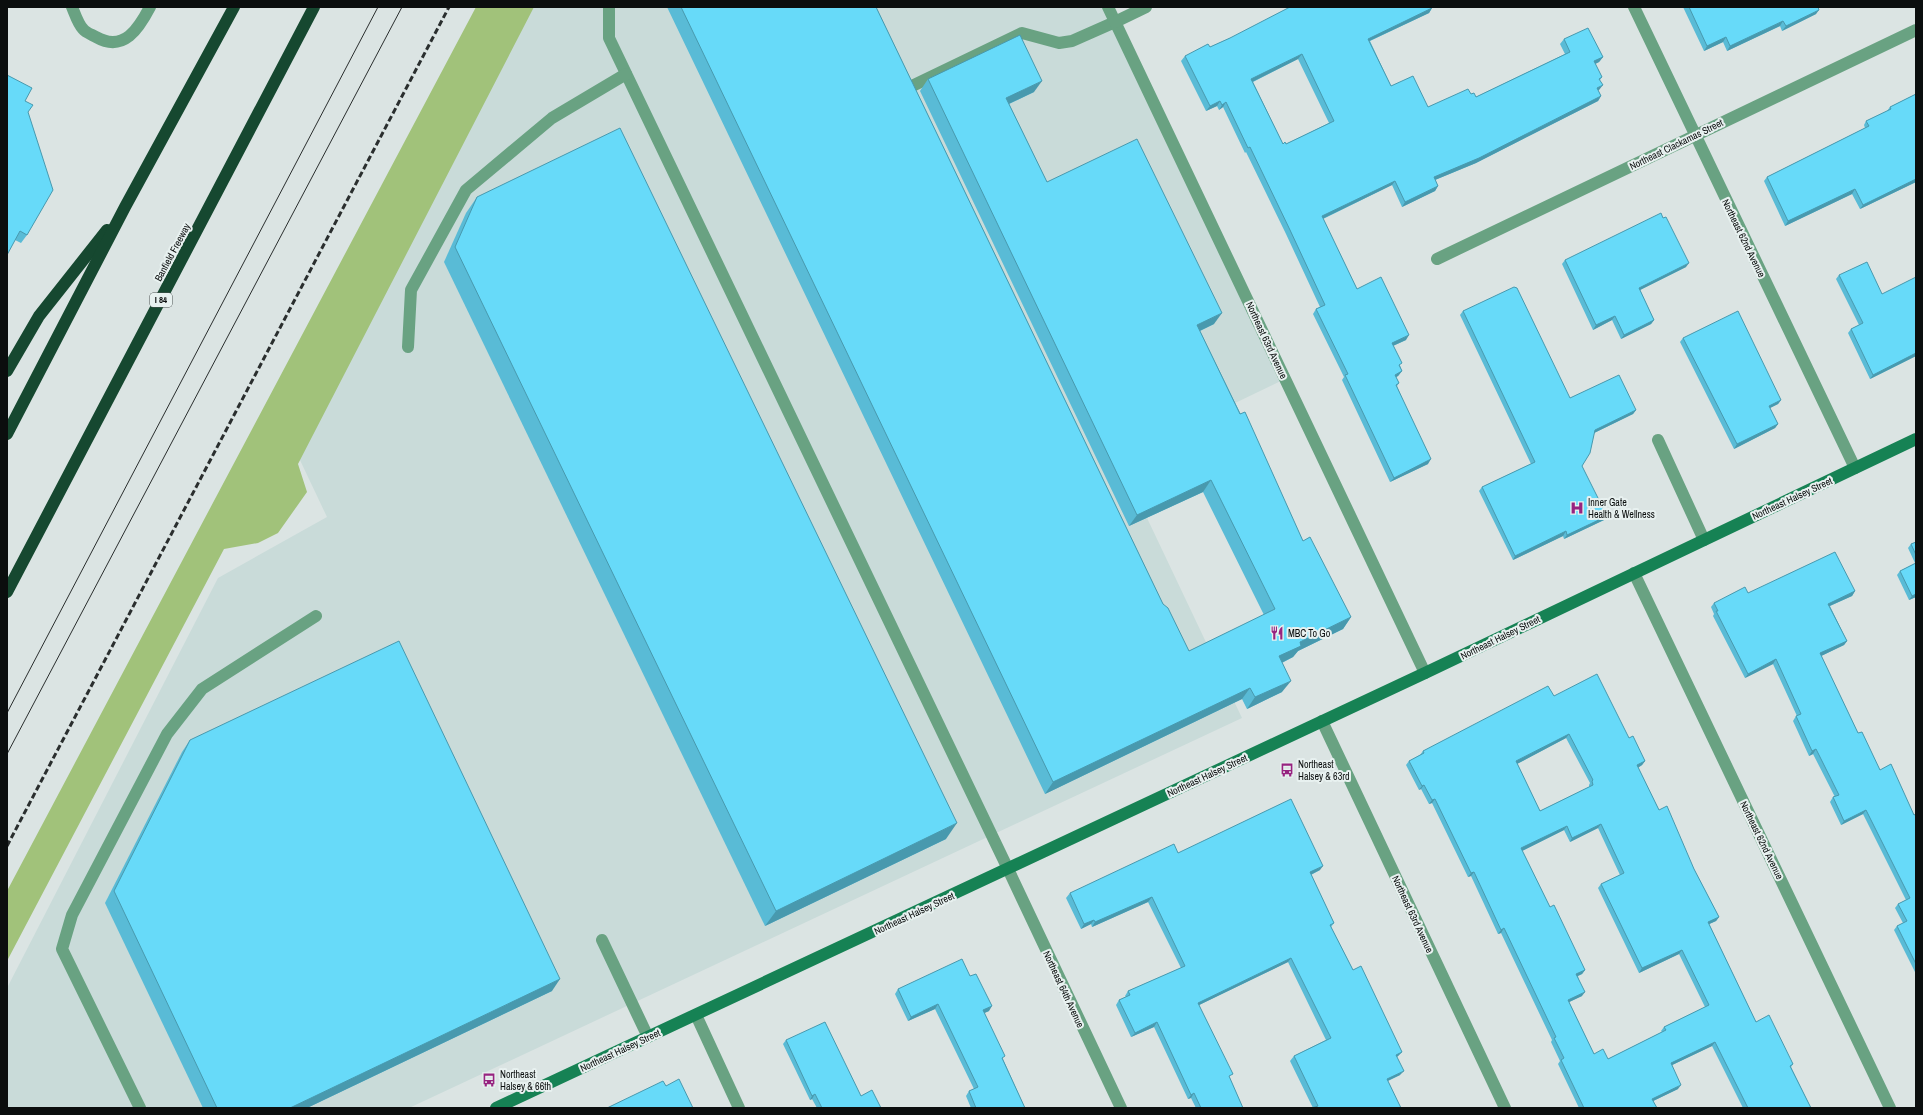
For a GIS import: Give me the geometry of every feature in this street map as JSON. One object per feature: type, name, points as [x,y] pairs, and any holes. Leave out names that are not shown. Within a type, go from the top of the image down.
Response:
[{"type":"highway","points":[[7,434],[125,207],[234,7]]},
{"type":"highway","name":"Banfield Freeway","points":[[7,592],[314,7]]},
{"type":"highway","points":[[7,371],[39,316],[125,207]]},
{"type":"main road","name":"Northeast Halsey Street","points":[[496,1108],[1425,673],[1916,439]]},
{"type":"street","points":[[72,7],[83,30],[101,40],[110,42],[124,39],[132,35],[140,26],[150,7]]},
{"type":"street","name":"Northeast 64th Avenue","points":[[609,7],[609,38],[1008,869],[1121,1108]]},
{"type":"street","name":"Northeast 63rd Avenue","points":[[1108,7],[1425,673]]},
{"type":"street","points":[[910,87],[1022,33],[1058,44],[1072,41],[1146,7]]},
{"type":"street","name":"Northeast 62nd Avenue","points":[[1634,7],[1694,135],[1855,468]]},
{"type":"street","name":"Northeast Clackamas Street","points":[[1437,259],[1916,30]]},
{"type":"street","points":[[408,346],[411,290],[466,190],[552,118],[626,74]]},
{"type":"street","points":[[903,74],[917,101]]},
{"type":"street","points":[[1658,440],[1704,540]]},
{"type":"street","name":"Northeast 62nd Avenue","points":[[1634,573],[1890,1108]]},
{"type":"street","points":[[140,1108],[62,949],[72,915],[167,734],[202,690],[316,616]]},
{"type":"street","name":"Northeast 63rd Avenue","points":[[1322,721],[1505,1108]]},
{"type":"street","points":[[602,940],[648,1037]]},
{"type":"street","points":[[696,1015],[739,1108]]},
{"type":"shaded area","points":[[520,7],[1112,7],[1289,377],[1119,459],[1242,718],[409,1108],[7,1108],[7,988],[218,578],[327,517],[299,458]]},
{"type":"green space","points":[[476,7],[534,7],[298,464],[307,492],[278,533],[258,543],[224,549],[7,961],[7,891]]},
{"type":"building","points":[[681,7],[876,7],[1163,604],[1168,608],[1189,651],[1275,609],[1211,480],[1137,515],[928,79],[1020,35],[1042,81],[1006,98],[1047,182],[1137,139],[1222,313],[1197,325],[1240,414],[1245,412],[1303,541],[1310,537],[1351,617],[1300,642],[1301,646],[1279,656],[1291,681],[1255,697],[1250,688],[1053,782]]},
{"type":"building","points":[[1290,7],[1431,7],[1432,8],[1368,39],[1391,86],[1413,76],[1428,107],[1468,89],[1471,94],[1474,93],[1476,97],[1570,52],[1564,39],[1588,28],[1603,57],[1594,61],[1602,77],[1599,79],[1603,85],[1597,88],[1601,96],[1479,158],[1434,177],[1438,186],[1405,202],[1395,181],[1322,216],[1357,289],[1381,277],[1409,335],[1392,343],[1402,363],[1399,365],[1402,371],[1395,375],[1399,383],[1396,385],[1431,459],[1394,478],[1345,375],[1348,374],[1316,309],[1325,305],[1250,147],[1248,148],[1226,102],[1222,105],[1220,101],[1210,106],[1185,56],[1208,44],[1210,47]],"holes":[[[1302,54],[1334,121],[1286,144],[1285,142],[1283,144],[1251,79]]]},
{"type":"building","points":[[1689,7],[1818,7],[1819,10],[1786,26],[1783,21],[1730,46],[1726,37],[1707,46]]},
{"type":"building","points":[[7,75],[32,88],[25,101],[33,105],[28,112],[53,190],[27,235],[20,231],[7,255]]},
{"type":"building","points":[[1916,94],[1916,179],[1863,205],[1855,189],[1788,221],[1767,177],[1869,126],[1866,121],[1891,109],[1890,107]]},
{"type":"building","points":[[620,128],[957,823],[776,911],[455,247],[477,197]]},
{"type":"building","points":[[1661,213],[1663,218],[1666,217],[1689,263],[1639,288],[1654,320],[1624,335],[1615,316],[1596,325],[1565,260]]},
{"type":"building","points":[[1867,262],[1882,294],[1916,277],[1916,353],[1873,375],[1851,329],[1863,323],[1839,275]]},
{"type":"building","points":[[1514,287],[1517,288],[1570,398],[1619,375],[1636,410],[1595,430],[1590,453],[1582,466],[1607,516],[1567,535],[1566,531],[1515,556],[1482,487],[1535,462],[1463,311]]},
{"type":"building","points":[[1738,311],[1781,400],[1769,406],[1778,424],[1737,444],[1683,338]]},
{"type":"building","points":[[1916,542],[1916,555],[1911,544]]},
{"type":"building","points":[[1835,552],[1855,591],[1828,604],[1847,641],[1820,653],[1858,733],[1862,732],[1880,770],[1891,764],[1914,815],[1916,814],[1916,964],[1897,926],[1907,921],[1898,904],[1910,898],[1866,810],[1844,821],[1833,797],[1839,795],[1816,749],[1812,751],[1796,716],[1801,714],[1776,659],[1748,674],[1716,611],[1718,611],[1714,603],[1745,587],[1748,593]]},
{"type":"building","points":[[1916,563],[1916,594],[1912,596],[1900,571]]},
{"type":"building","points":[[399,641],[560,979],[290,1108],[217,1108],[114,891],[190,740]]},
{"type":"building","points":[[1597,674],[1629,738],[1633,736],[1645,761],[1637,765],[1659,810],[1667,806],[1694,869],[1719,917],[1708,922],[1756,1022],[1769,1015],[1793,1064],[1790,1066],[1811,1108],[1748,1108],[1715,1042],[1671,1063],[1681,1085],[1652,1099],[1657,1108],[1584,1108],[1561,1060],[1564,1058],[1554,1038],[1556,1037],[1504,928],[1501,930],[1474,872],[1471,873],[1435,799],[1432,800],[1424,785],[1422,786],[1409,761],[1424,753],[1423,751],[1548,686],[1554,696]],"holes":[[[1569,734],[1593,780],[1593,785],[1540,811],[1516,761]],[[1601,824],[1624,873],[1601,884],[1642,968],[1682,950],[1709,1005],[1664,1027],[1666,1030],[1608,1059],[1603,1049],[1594,1054],[1568,1000],[1585,992],[1576,974],[1585,970],[1554,905],[1550,907],[1521,848],[1567,826],[1572,838]]]},
{"type":"building","points":[[1291,799],[1323,866],[1310,872],[1334,923],[1330,925],[1353,970],[1361,966],[1402,1052],[1396,1055],[1404,1071],[1387,1079],[1401,1108],[1312,1108],[1318,1106],[1294,1056],[1331,1038],[1291,958],[1198,1003],[1233,1074],[1229,1076],[1243,1108],[1201,1108],[1194,1093],[1191,1095],[1157,1022],[1135,1033],[1119,1000],[1130,995],[1128,991],[1185,966],[1152,897],[1095,922],[1094,920],[1084,924],[1070,893],[1174,844],[1178,853]]},
{"type":"building","points":[[962,959],[970,976],[976,974],[992,1006],[983,1010],[1005,1056],[1002,1058],[1025,1108],[976,1108],[969,1091],[978,1087],[938,1004],[911,1017],[898,989]]},
{"type":"building","points":[[825,1022],[861,1096],[872,1090],[881,1108],[822,1108],[815,1094],[812,1096],[786,1040]]},
{"type":"building","points":[[679,1079],[693,1108],[607,1108],[663,1081],[666,1086]]},
{"type":"tram line","points":[[7,713],[378,7]]},
{"type":"tram line","points":[[7,754],[402,7]]},
{"type":"railway","points":[[7,846],[449,7]]},
{"type":"place","name":"Inner Gate Health & Wellness","points":[[1577,508]]},
{"type":"place","name":"MBC To Go","points":[[1277,633]]},
{"type":"place","name":"Northeast Halsey & 63rd","points":[[1287,770]]},
{"type":"place","name":"Northeast Halsey & 66th","points":[[489,1080]]}]
